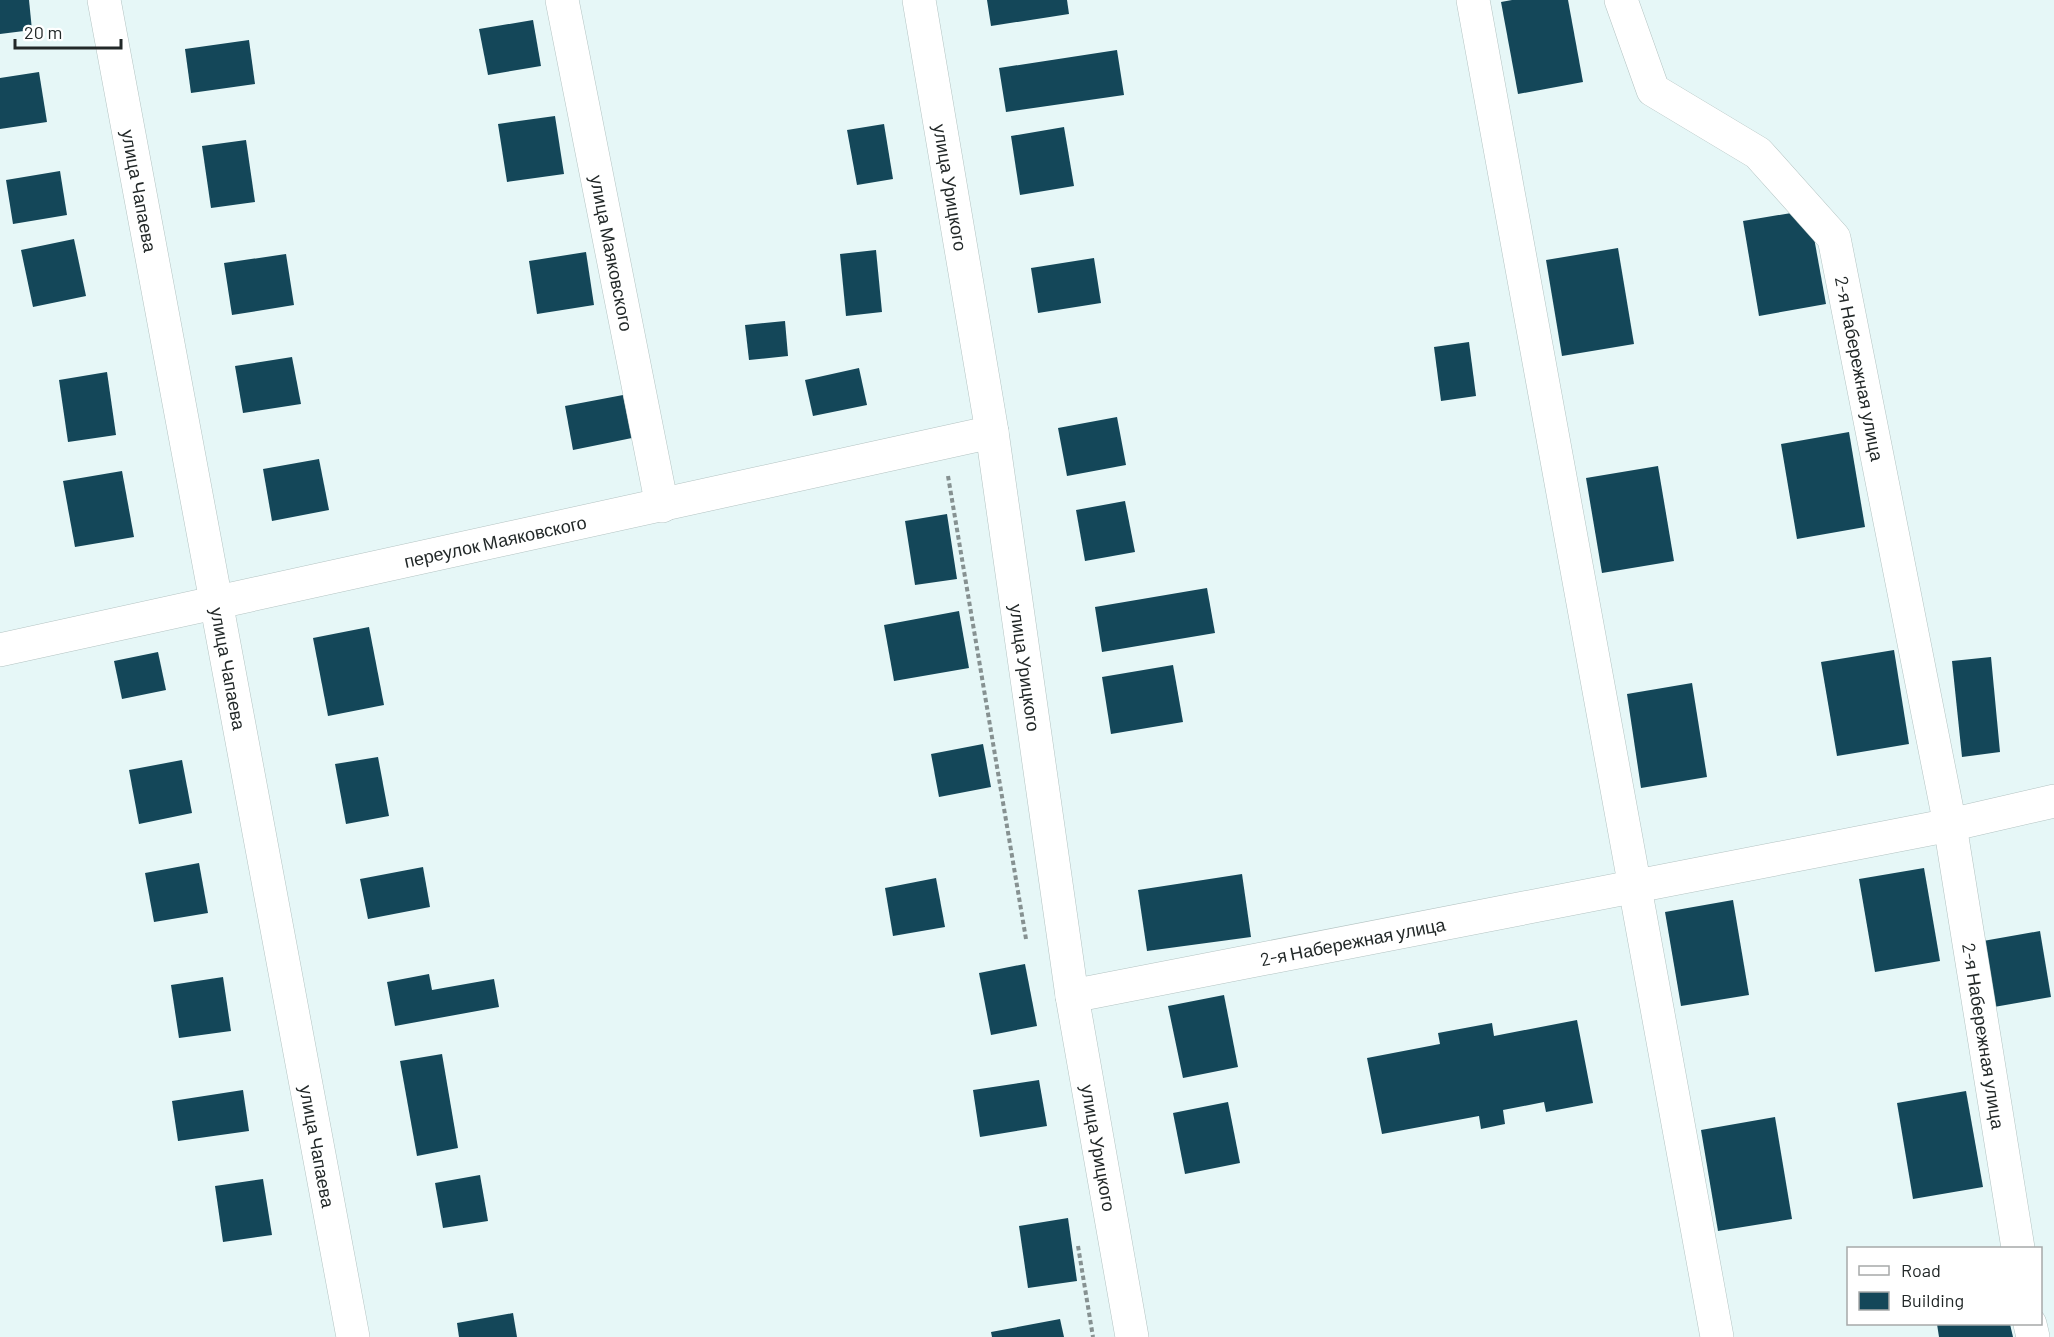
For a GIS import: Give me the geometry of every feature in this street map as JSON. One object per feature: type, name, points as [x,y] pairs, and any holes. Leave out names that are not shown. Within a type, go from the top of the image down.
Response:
[{"type":"street","name":"улица Чапаева","points":[[104,0],[214,604],[353,1337]]},
{"type":"street","name":"улица Маяковского","points":[[562,0],[662,506]]},
{"type":"street","name":"улица Урицкого","points":[[920,0],[992,432],[1072,996],[1132,1337]]},
{"type":"street","points":[[1473,0],[1717,1337]]},
{"type":"street","name":"2-я Набережная улица","points":[[1621,0],[1653,90],[1758,153],[1834,238],[1950,825],[2018,1247]]},
{"type":"street","name":"переулок Маяковского","points":[[0,650],[992,432]]},
{"type":"street","name":"2-я Набережная улица","points":[[1072,996],[1950,825],[2054,801]]},
{"type":"path","points":[[942,443],[1028,949]]},
{"type":"path","points":[[1077,1243],[1093,1337]]},
{"type":"building","points":[[0,0],[29,0],[32,30],[0,34]]},
{"type":"building","points":[[987,0],[1067,0],[1069,14],[991,26]]},
{"type":"building","points":[[1568,0],[1583,82],[1518,94],[1501,2]]},
{"type":"building","points":[[533,20],[541,66],[488,75],[479,29]]},
{"type":"building","points":[[249,40],[255,84],[191,93],[185,49]]},
{"type":"building","points":[[1117,50],[1124,95],[1006,112],[999,68]]},
{"type":"building","points":[[39,72],[47,122],[0,129],[0,78]]},
{"type":"building","points":[[555,116],[564,174],[507,182],[498,124]]},
{"type":"building","points":[[884,124],[893,179],[857,185],[847,130]]},
{"type":"building","points":[[1064,127],[1074,186],[1020,195],[1011,136]]},
{"type":"building","points":[[246,140],[255,202],[211,208],[202,146]]},
{"type":"building","points":[[60,171],[67,215],[13,224],[6,180]]},
{"type":"building","points":[[1809,210],[1826,304],[1759,316],[1743,221]]},
{"type":"building","points":[[74,239],[86,296],[33,307],[21,250]]},
{"type":"building","points":[[1618,248],[1634,344],[1562,356],[1546,260]]},
{"type":"building","points":[[876,250],[882,312],[846,316],[840,254]]},
{"type":"building","points":[[586,252],[594,305],[537,314],[529,261]]},
{"type":"building","points":[[286,254],[294,305],[232,315],[224,263]]},
{"type":"building","points":[[1094,258],[1101,303],[1038,313],[1031,268]]},
{"type":"building","points":[[785,321],[788,356],[749,360],[745,325]]},
{"type":"building","points":[[1469,342],[1476,396],[1441,401],[1434,347]]},
{"type":"building","points":[[292,357],[301,404],[243,413],[235,366]]},
{"type":"building","points":[[859,368],[867,405],[813,416],[805,380]]},
{"type":"building","points":[[107,372],[116,435],[68,442],[59,380]]},
{"type":"building","points":[[623,395],[632,438],[573,450],[565,406]]},
{"type":"building","points":[[1117,417],[1126,465],[1067,476],[1058,428]]},
{"type":"building","points":[[1849,432],[1865,527],[1797,539],[1781,444]]},
{"type":"building","points":[[319,459],[329,510],[272,521],[263,469]]},
{"type":"building","points":[[1658,466],[1674,561],[1602,573],[1586,478]]},
{"type":"building","points":[[122,471],[134,537],[75,547],[63,481]]},
{"type":"building","points":[[1125,501],[1135,552],[1085,561],[1076,510]]},
{"type":"building","points":[[947,514],[957,579],[915,585],[905,521]]},
{"type":"building","points":[[1207,588],[1215,633],[1102,652],[1095,607]]},
{"type":"building","points":[[959,611],[969,668],[894,681],[884,625]]},
{"type":"building","points":[[369,627],[384,705],[328,716],[313,638]]},
{"type":"building","points":[[1894,650],[1909,744],[1837,756],[1821,662]]},
{"type":"building","points":[[158,652],[166,690],[122,699],[114,661]]},
{"type":"building","points":[[1991,657],[2000,752],[1962,757],[1952,661]]},
{"type":"building","points":[[1173,665],[1183,722],[1111,734],[1102,677]]},
{"type":"building","points":[[1692,683],[1707,777],[1641,788],[1627,694]]},
{"type":"building","points":[[983,744],[991,787],[939,797],[931,754]]},
{"type":"building","points":[[378,757],[389,816],[346,824],[335,764]]},
{"type":"building","points":[[182,760],[192,813],[139,824],[129,770]]},
{"type":"building","points":[[199,863],[208,913],[154,922],[145,873]]},
{"type":"building","points":[[423,867],[430,907],[368,919],[360,879]]},
{"type":"building","points":[[1924,868],[1940,961],[1875,972],[1859,879]]},
{"type":"building","points":[[1242,874],[1251,937],[1147,951],[1138,890]]},
{"type":"building","points":[[936,878],[945,927],[893,936],[885,888]]},
{"type":"building","points":[[1733,900],[1749,995],[1681,1006],[1665,912]]},
{"type":"building","points":[[2040,931],[2051,997],[1994,1007],[1983,941]]},
{"type":"building","points":[[1025,964],[1037,1026],[991,1035],[979,973]]},
{"type":"building","points":[[429,974],[432,990],[494,979],[499,1007],[395,1026],[387,982]]},
{"type":"building","points":[[223,977],[231,1031],[179,1038],[171,985]]},
{"type":"building","points":[[1224,995],[1238,1067],[1183,1078],[1168,1006]]},
{"type":"building","points":[[1577,1020],[1593,1103],[1546,1112],[1544,1102],[1503,1110],[1505,1124],[1481,1129],[1479,1116],[1382,1134],[1367,1058],[1440,1044],[1438,1033],[1492,1023],[1494,1036]]},
{"type":"building","points":[[442,1054],[458,1148],[417,1156],[400,1061]]},
{"type":"building","points":[[1039,1080],[1047,1126],[980,1137],[973,1090]]},
{"type":"building","points":[[243,1090],[249,1131],[178,1141],[172,1101]]},
{"type":"building","points":[[1966,1091],[1983,1187],[1913,1199],[1897,1103]]},
{"type":"building","points":[[1228,1102],[1240,1163],[1185,1174],[1173,1113]]},
{"type":"building","points":[[1775,1117],[1792,1219],[1718,1231],[1701,1130]]},
{"type":"building","points":[[480,1175],[488,1221],[443,1228],[435,1183]]},
{"type":"building","points":[[263,1179],[272,1235],[223,1242],[215,1186]]},
{"type":"building","points":[[1068,1218],[1077,1281],[1028,1288],[1019,1226]]},
{"type":"building","points":[[513,1313],[517,1337],[459,1337],[457,1323]]},
{"type":"building","points":[[1060,1319],[1064,1337],[992,1337],[991,1332]]},
{"type":"building","points":[[1937,1325],[2010,1325],[2013,1337],[1939,1337]]}]
